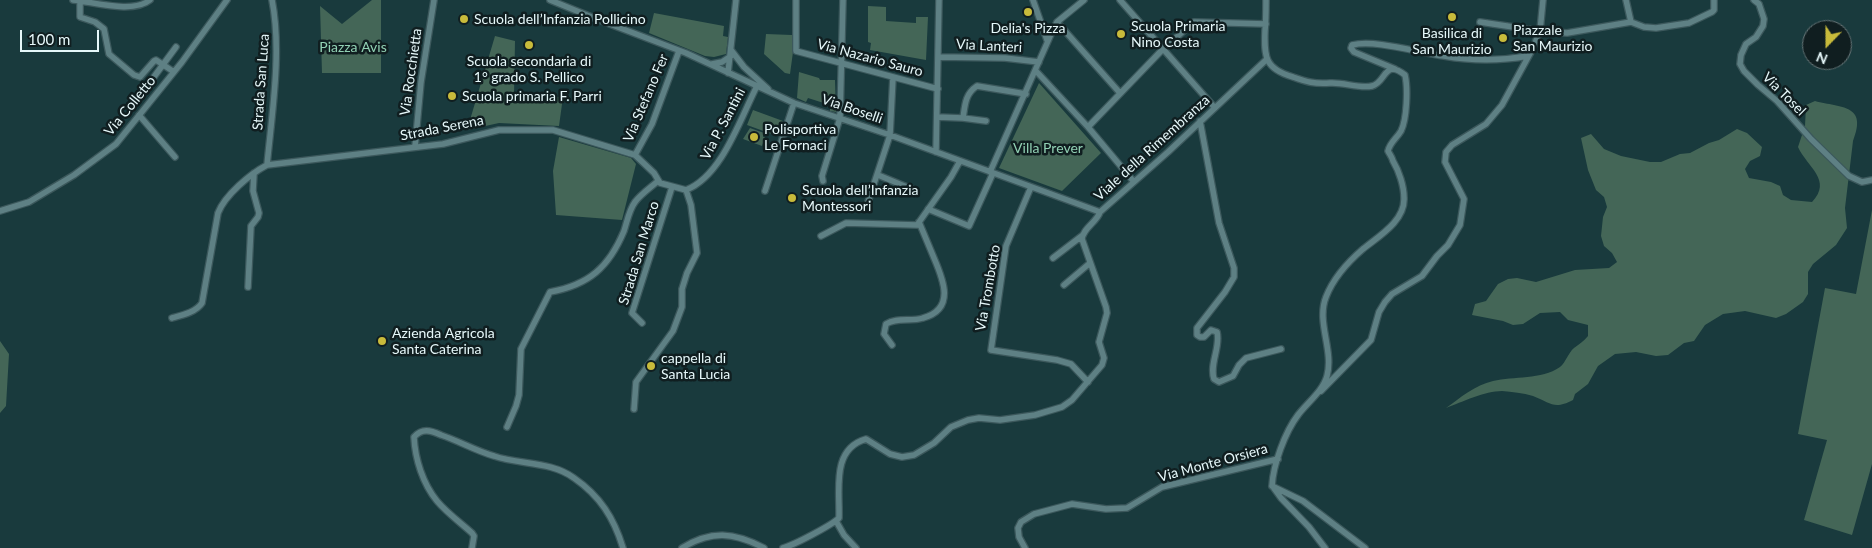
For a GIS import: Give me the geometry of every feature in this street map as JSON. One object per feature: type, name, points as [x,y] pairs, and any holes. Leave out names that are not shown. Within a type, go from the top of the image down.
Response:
[{"type":"street","points":[[150,0],[146,4],[125,7],[77,0],[80,18],[100,24],[104,29],[109,54],[134,75],[142,76],[154,61],[159,61],[174,72]]},
{"type":"street","name":"Via Colletto","points":[[0,211],[29,202],[74,175],[116,144],[174,72],[227,0]]},
{"type":"street","name":"Strada San Luca","points":[[267,165],[277,26],[272,0]]},
{"type":"street","name":"Via Rocchietta","points":[[414,147],[421,82],[434,0]]},
{"type":"street","name":"Via Boselli","points":[[550,0],[710,64],[794,103],[890,135],[991,172]]},
{"type":"street","points":[[728,73],[736,0]]},
{"type":"street","name":"Via Nazario Sauro","points":[[796,0],[796,51],[938,89]]},
{"type":"street","points":[[822,181],[840,118],[843,0]]},
{"type":"street","points":[[936,152],[940,0]]},
{"type":"street","points":[[1033,0],[1047,40]]},
{"type":"street","points":[[928,209],[969,226],[1026,94],[1047,40],[1057,22],[1084,0]]},
{"type":"street","points":[[1120,0],[1215,108]]},
{"type":"street","points":[[1266,0],[1264,52],[1271,66],[1283,75],[1319,84],[1373,86],[1379,83],[1384,73],[1394,69]]},
{"type":"street","points":[[1315,396],[1371,340],[1379,312],[1392,294],[1422,276],[1437,256],[1448,246],[1460,225],[1464,199],[1446,162],[1446,152],[1452,145],[1486,124],[1502,105],[1540,31],[1543,0]]},
{"type":"street","points":[[1626,0],[1631,22]]},
{"type":"street","points":[[1480,22],[1567,33],[1631,22],[1644,27],[1656,28],[1689,22],[1712,12],[1714,10],[1714,0]]},
{"type":"street","name":"Via Tosel","points":[[1754,0],[1759,4],[1764,19],[1756,37],[1746,44],[1741,55],[1740,64],[1744,71],[1777,101],[1810,139],[1849,176],[1862,182],[1872,180]]},
{"type":"street","points":[[1088,127],[1163,49],[1187,27],[1197,21],[1215,24],[1266,24]]},
{"type":"street","points":[[1057,22],[1120,93]]},
{"type":"street","points":[[1325,548],[1272,486],[1273,478],[1292,423],[1315,396],[1327,377],[1327,349],[1323,318],[1325,298],[1344,269],[1363,249],[1390,227],[1403,208],[1403,190],[1388,151],[1390,145],[1400,134],[1405,122],[1405,75],[1354,52],[1351,48],[1352,45],[1360,43],[1399,47],[1472,60],[1506,60],[1528,56]]},
{"type":"street","points":[[131,108],[176,47]]},
{"type":"street","name":"Via Stefano Fer","points":[[635,156],[652,124],[679,51]]},
{"type":"street","points":[[710,64],[718,63],[731,53]]},
{"type":"street","points":[[731,53],[774,94]]},
{"type":"street","name":"Via Lanteri","points":[[938,57],[1005,58],[1039,62]]},
{"type":"street","name":"Viale della Rimembranza","points":[[991,172],[1100,212],[1267,59]]},
{"type":"street","points":[[1036,70],[1088,127],[1134,182]]},
{"type":"street","points":[[866,208],[890,135],[893,77]]},
{"type":"street","name":"Via P. Santini","points":[[686,190],[706,178],[718,164],[757,86]]},
{"type":"street","points":[[963,118],[967,96],[970,90],[976,86],[1026,94]]},
{"type":"street","points":[[765,191],[794,103]]},
{"type":"street","points":[[139,115],[175,157]]},
{"type":"street","points":[[937,117],[986,121]]},
{"type":"street","points":[[1200,122],[1219,223],[1234,268],[1234,277],[1213,309],[1197,328],[1197,335],[1200,338],[1204,337],[1211,330],[1217,332],[1212,374],[1214,379],[1219,382],[1233,376],[1239,365],[1246,358],[1281,349]]},
{"type":"street","name":"Strada Serena","points":[[172,318],[189,313],[202,303],[220,208],[226,198],[254,173],[267,165],[443,144],[500,130],[552,130],[635,156]]},
{"type":"street","points":[[634,409],[636,382],[674,331],[682,307],[682,289],[687,273],[697,253],[691,205],[686,190],[663,185],[658,181],[654,172],[635,156]]},
{"type":"street","points":[[821,236],[846,223],[902,223],[910,226],[917,225],[960,161]]},
{"type":"street","points":[[248,287],[251,226],[258,218],[259,213],[253,190],[254,173]]},
{"type":"street","points":[[878,175],[914,190]]},
{"type":"street","points":[[507,427],[519,395],[522,349],[550,292],[564,290],[578,284],[605,265],[623,233],[634,203],[658,181]]},
{"type":"street","name":"Strada San Marco","points":[[642,323],[632,313],[672,187]]},
{"type":"street","name":"Via Trombotto","points":[[1031,187],[1006,246],[991,350],[1071,364],[1088,382]]},
{"type":"street","points":[[1052,258],[1083,234],[1100,212]]},
{"type":"street","points":[[892,345],[884,334],[886,324],[892,320],[918,320],[926,318],[934,314],[943,302],[943,278],[919,222]]},
{"type":"street","points":[[783,548],[791,546],[839,518],[838,488],[840,467],[848,448],[856,442],[866,439],[890,454],[902,457],[914,455],[934,443],[952,427],[968,420],[979,418],[1000,420],[1035,415],[1062,407],[1072,400],[1099,370],[1104,358],[1099,342],[1107,313],[1082,239],[1083,234]]},
{"type":"street","points":[[1064,285],[1090,263]]},
{"type":"street","points":[[472,548],[474,540],[472,533],[437,501],[422,473],[414,448],[414,437],[418,431],[430,431],[490,455],[560,469],[576,479],[607,510],[614,520],[624,548]]},
{"type":"street","name":"Via Monte Orsiera","points":[[1025,548],[1019,537],[1018,528],[1026,518],[1072,504],[1106,509],[1128,508],[1162,487],[1278,459]]},
{"type":"street","points":[[1272,486],[1303,501],[1365,548]]},
{"type":"street","points":[[836,521],[844,535],[856,548]]},
{"type":"street","points":[[682,548],[690,543],[712,536],[733,535],[764,548]]},
{"type":"green space","name":"Piazza Avis","points":[[372,0],[381,0],[381,73],[322,73],[320,6],[342,24]]},
{"type":"green space","points":[[868,6],[886,7],[886,21],[916,23],[916,17],[928,17],[926,60],[870,50],[871,43],[868,42]]},
{"type":"green space","points":[[654,13],[724,26],[723,36],[728,37],[726,54],[714,57],[705,56],[649,33]]},
{"type":"green space","points":[[766,34],[792,35],[793,52],[790,74],[785,73],[764,54]]},
{"type":"green space","points":[[495,36],[515,41],[514,95],[563,97],[559,126],[499,123],[467,130]]},
{"type":"green space","points":[[799,72],[819,78],[820,80],[835,80],[836,112],[830,111],[830,105],[808,98],[806,102],[797,98]]},
{"type":"green space","name":"Villa Prever","points":[[1039,83],[1101,153],[1062,191],[999,168]]},
{"type":"green space","points":[[1815,101],[1849,110],[1857,120],[1857,129],[1853,141],[1845,208],[1847,228],[1836,245],[1813,264],[1808,272],[1808,294],[1803,302],[1786,314],[1776,318],[1745,311],[1723,314],[1705,325],[1694,341],[1684,343],[1668,355],[1656,356],[1636,352],[1615,354],[1598,366],[1588,384],[1575,394],[1573,400],[1561,405],[1529,395],[1495,391],[1446,408],[1468,392],[1486,383],[1501,379],[1536,376],[1553,371],[1562,365],[1572,350],[1588,336],[1588,325],[1568,320],[1560,312],[1540,313],[1523,324],[1513,325],[1503,321],[1472,315],[1475,304],[1486,301],[1498,284],[1508,279],[1517,278],[1536,282],[1575,270],[1609,268],[1617,262],[1612,253],[1604,246],[1601,236],[1603,217],[1607,207],[1604,197],[1596,190],[1588,170],[1581,138],[1591,134],[1604,149],[1621,156],[1650,162],[1661,162],[1680,154],[1690,153],[1719,140],[1737,129],[1747,133],[1762,147],[1760,156],[1750,161],[1745,169],[1749,178],[1771,182],[1780,186],[1783,195],[1791,200],[1812,202],[1818,194],[1819,180],[1798,147],[1805,126],[1806,105]]},
{"type":"green space","points":[[753,110],[783,121],[777,136],[747,125]]},
{"type":"green space","name":"Polisportiva Le Fornaci","points":[[750,128],[764,133],[763,137],[765,137],[762,146],[743,139]]},
{"type":"green space","points":[[559,137],[631,158],[636,164],[622,220],[556,215],[553,171]]},
{"type":"green space","points":[[1872,210],[1872,464],[1852,535],[1804,520],[1827,440],[1798,434],[1825,288],[1856,294]]},
{"type":"green space","points":[[0,341],[9,354],[6,406],[0,413]]},
{"type":"place","name":"Delia's Pizza","points":[[1028,12]]},
{"type":"place","name":"Basilica di San Maurizio","points":[[1452,17]]},
{"type":"place","name":"Scuola dell’Infanzia Pollicino","points":[[464,19]]},
{"type":"place","name":"Scuola Primaria Nino Costa","points":[[1121,34]]},
{"type":"place","name":"Piazzale San Maurizio","points":[[1503,38]]},
{"type":"place","name":"Scuola secondaria di 1° grado S. Pellico","points":[[529,45]]},
{"type":"place","name":"Scuola primaria F. Parri","points":[[452,96]]},
{"type":"place","name":"Polisportiva Le Fornaci","points":[[754,137]]},
{"type":"place","name":"Scuola dell’Infanzia Montessori","points":[[792,198]]},
{"type":"place","name":"Azienda Agricola Santa Caterina","points":[[382,341]]},
{"type":"place","name":"cappella di Santa Lucia","points":[[651,366]]}]
